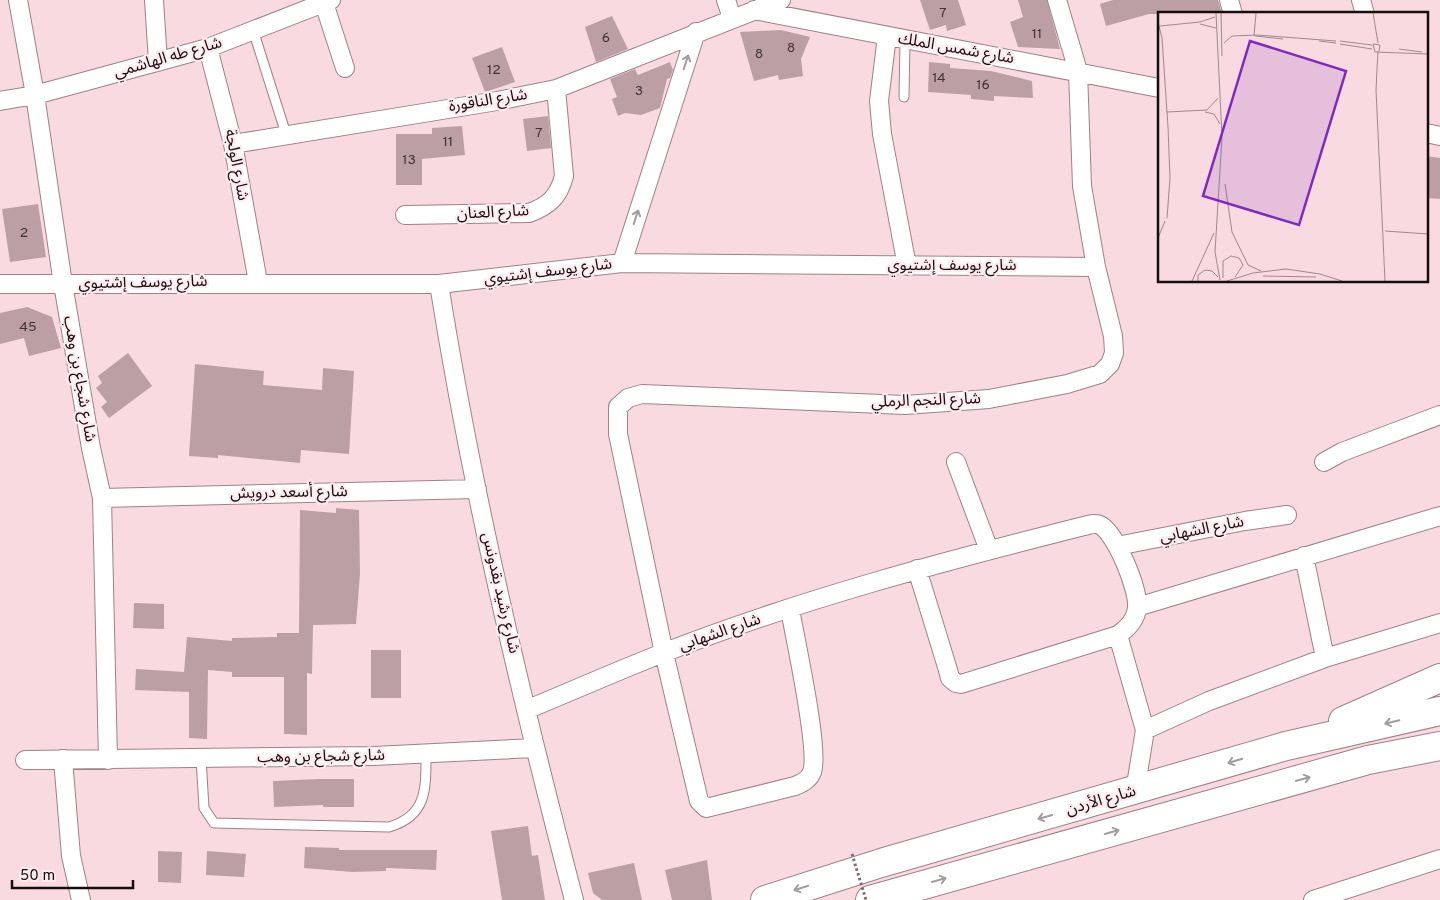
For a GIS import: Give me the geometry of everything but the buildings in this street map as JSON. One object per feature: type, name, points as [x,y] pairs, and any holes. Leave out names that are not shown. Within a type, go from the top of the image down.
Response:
[{"type":"highway","points":[[1286,746],[1440,678]]},
{"type":"highway","name":"شارع الأردن","points":[[765,900],[881,864],[1286,746],[1440,711]]},
{"type":"highway","name":"شارع الأردن","points":[[870,900],[1368,760],[1440,746]]},
{"type":"street","name":"شارع شجاع بن وهب","points":[[18,0],[35,95],[63,284],[91,448],[102,498],[108,760]]},
{"type":"street","points":[[154,0],[158,62]]},
{"type":"street","points":[[726,0],[732,18]]},
{"type":"street","name":"شارع الناقورة","points":[[233,144],[556,89],[696,32],[781,0]]},
{"type":"street","name":"شارع النجم الرملي","points":[[790,609],[814,762],[812,774],[805,781],[795,786],[711,808],[702,805],[699,801],[664,653],[618,434],[618,407],[628,398],[642,394],[905,405],[989,399],[1067,384],[1100,374],[1110,364],[1114,353],[1113,336],[1096,267],[1082,186],[1078,71],[1058,0]]},
{"type":"street","name":"شارع طه الهاشمي","points":[[0,101],[35,95],[208,48],[326,1]]},
{"type":"street","points":[[326,1],[345,68]]},
{"type":"street","name":"شارع شمس الملك","points":[[753,10],[1158,88]]},
{"type":"street","points":[[622,263],[696,32]]},
{"type":"street","points":[[887,36],[880,101],[882,134],[907,266]]},
{"type":"street","name":"شارع الولجة","points":[[208,48],[233,144],[258,282]]},
{"type":"street","name":"شارع العنان","points":[[405,216],[529,213],[541,209],[552,201],[561,188],[564,176],[556,89]]},
{"type":"street","name":"شارع يوسف إشتيوي","points":[[0,284],[258,282],[439,284],[622,263],[1096,267]]},
{"type":"street","name":"شارع رشيد بقدونس","points":[[439,284],[477,489],[534,748],[574,900]]},
{"type":"street","points":[[1324,462],[1358,446],[1440,416]]},
{"type":"street","points":[[956,462],[989,550]]},
{"type":"street","name":"شارع أسعد درويش","points":[[102,498],[477,489]]},
{"type":"street","name":"شارع الشهابي","points":[[1117,546],[1245,521],[1287,515]]},
{"type":"street","points":[[917,569],[950,678],[956,683],[961,684],[1118,635],[1132,623],[1137,606],[1440,516]]},
{"type":"street","name":"شارع الشهابي","points":[[526,710],[664,653],[790,609],[917,569],[1096,523],[1107,530],[1117,546],[1129,571],[1137,606]]},
{"type":"street","points":[[1304,556],[1325,658]]},
{"type":"street","points":[[1145,730],[1209,701],[1325,658],[1440,623]]},
{"type":"street","points":[[1118,635],[1145,730],[1135,791]]},
{"type":"street","name":"شارع شجاع بن وهب","points":[[25,760],[426,754],[534,748]]},
{"type":"street","points":[[62,759],[71,856],[81,900]]},
{"type":"street","points":[[1313,900],[1440,859]]},
{"type":"lane","points":[[253,30],[286,134]]},
{"type":"lane","points":[[904,97],[905,40]]},
{"type":"lane","points":[[201,758],[204,808],[214,823],[382,828],[405,822],[413,816],[423,800],[426,783],[426,754]]},
{"type":"path","points":[[852,854],[866,900]]}]
